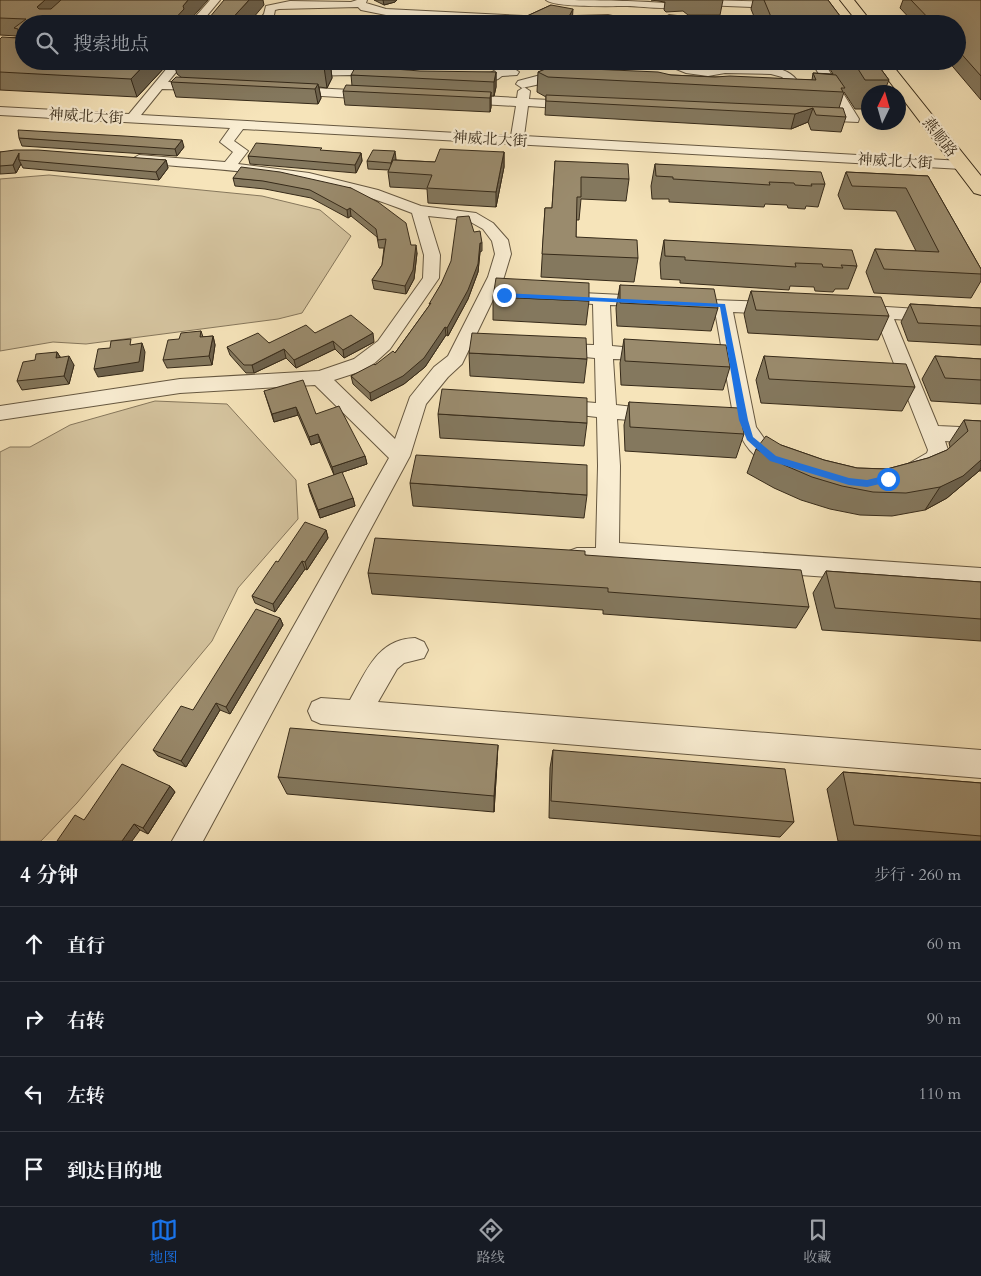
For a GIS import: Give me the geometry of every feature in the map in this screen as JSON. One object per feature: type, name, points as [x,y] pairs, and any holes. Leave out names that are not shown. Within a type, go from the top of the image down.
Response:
[{"type":"main road","points":[[834,0],[845,15]]},
{"type":"main road","points":[[847,0],[859,15]]},
{"type":"main road","name":"燕顺路","points":[[889,70],[973,163]]},
{"type":"main road","name":"燕顺路","points":[[904,70],[973,163],[981,189]]},
{"type":"street","points":[[202,15],[215,0]]},
{"type":"street","points":[[551,0],[647,2],[675,6],[705,1],[782,5],[788,15]]},
{"type":"street","points":[[270,15],[270,8],[281,3],[318,1],[345,5],[362,2],[365,8],[372,10],[430,15]]},
{"type":"street","points":[[668,15],[675,6]]},
{"type":"street","points":[[361,15],[372,10]]},
{"type":"street","points":[[540,13],[567,15]]},
{"type":"street","points":[[135,114],[172,70]]},
{"type":"street","points":[[291,70],[357,72],[396,76]]},
{"type":"street","points":[[454,79],[488,79],[496,76],[497,70]]},
{"type":"street","points":[[518,70],[525,91],[518,132]]},
{"type":"street","points":[[690,70],[716,72],[723,70]]},
{"type":"street","points":[[764,92],[782,92],[790,79],[786,74],[771,70]]},
{"type":"street","points":[[805,117],[853,119],[823,70]]},
{"type":"street","points":[[716,72],[720,85]]},
{"type":"street","points":[[522,84],[552,76],[573,77]]},
{"type":"street","points":[[160,84],[209,87]]},
{"type":"street","points":[[278,90],[386,96]]},
{"type":"street","points":[[454,99],[582,105]]},
{"type":"street","name":"神威北大街","points":[[0,107],[518,132],[973,163]]},
{"type":"street","name":"神威北大街","points":[[0,111],[973,163]]},
{"type":"street","points":[[507,111],[518,132]]},
{"type":"street","points":[[229,167],[241,151],[227,142],[239,124]]},
{"type":"street","points":[[129,159],[229,167],[309,177],[373,193],[419,210],[471,216],[488,226],[500,240],[503,254],[496,278],[455,360],[441,372],[417,402],[400,456],[187,841]]},
{"type":"street","points":[[0,413],[31,410],[180,386],[320,378],[361,364],[384,345],[431,278],[432,256],[419,210]]},
{"type":"street","points":[[542,296],[657,302]]},
{"type":"street","points":[[601,299],[609,466],[607,555]]},
{"type":"street","points":[[695,304],[792,308]]},
{"type":"street","points":[[723,305],[732,359],[734,419],[762,450],[773,458],[796,467]]},
{"type":"street","points":[[852,311],[981,319]]},
{"type":"street","points":[[882,312],[916,371],[938,450],[936,458],[917,469],[898,476]]},
{"type":"street","points":[[547,349],[663,355]]},
{"type":"street","points":[[712,358],[732,359]]},
{"type":"street","points":[[320,378],[400,456]]},
{"type":"street","points":[[538,406],[676,416]]},
{"type":"street","points":[[932,433],[981,436]]},
{"type":"street","points":[[554,557],[593,559],[620,552],[981,578]]},
{"type":"street","points":[[358,713],[392,656],[404,650],[415,650]]},
{"type":"street","points":[[321,710],[981,764]]},
{"type":"shaded area","points":[[49,175],[262,196],[320,210],[351,236],[302,313],[278,319],[86,344],[53,342],[0,351],[0,179]]},
{"type":"shaded area","points":[[155,401],[227,404],[296,480],[298,519],[238,588],[212,641],[77,803],[41,841],[0,841],[0,452],[10,447],[30,447],[70,425]]},
{"type":"building","points":[[0,0],[45,0],[37,7],[39,9],[51,9],[61,0],[188,0],[178,15],[15,15],[15,19],[0,18]]},
{"type":"building","points":[[224,0],[249,0],[235,15],[212,15]]},
{"type":"building","points":[[764,0],[828,0],[839,15],[770,15]]},
{"type":"building","points":[[911,0],[981,0],[981,76],[966,59],[966,15],[925,15]]},
{"type":"building","points":[[551,5],[573,9],[570,15],[529,15]]},
{"type":"building","points":[[2,37],[15,38],[15,70],[140,70],[131,79],[0,72],[0,39]]},
{"type":"building","points":[[354,70],[496,72],[494,82],[351,75]]},
{"type":"building","points":[[543,70],[613,70],[658,72],[671,75],[816,80],[813,73],[836,75],[845,88],[841,88],[843,92],[548,77],[538,72]]},
{"type":"building","points":[[859,70],[882,70],[889,80],[865,80]]},
{"type":"building","points":[[176,77],[318,84],[315,89],[171,82]]},
{"type":"building","points":[[346,85],[491,92],[490,98],[343,91]]},
{"type":"building","points":[[546,95],[843,108],[846,117],[816,115],[813,108],[795,114],[546,101]]},
{"type":"building","points":[[18,130],[182,140],[175,149],[19,138]]},
{"type":"building","points":[[256,143],[361,153],[355,165],[248,156]]},
{"type":"building","points":[[440,149],[504,152],[496,192],[427,188],[432,175],[388,172],[393,160],[435,162]]},
{"type":"building","points":[[38,150],[166,160],[156,172],[19,160],[19,153],[13,165],[0,166],[0,152]]},
{"type":"building","points":[[373,150],[395,151],[391,163],[367,161]]},
{"type":"building","points":[[555,161],[628,164],[629,179],[581,177],[581,197],[577,197],[576,237],[637,240],[638,258],[542,254],[545,208],[552,208]]},
{"type":"building","points":[[655,164],[821,172],[825,184],[811,184],[812,186],[769,182],[770,185],[673,179],[673,177],[656,176]]},
{"type":"building","points":[[241,167],[280,172],[351,188],[378,202],[406,223],[411,245],[416,245],[413,270],[405,286],[372,280],[382,265],[386,239],[378,240],[376,229],[350,208],[347,210],[310,190],[263,181],[233,178]]},
{"type":"building","points":[[846,172],[928,176],[981,269],[981,274],[884,269],[875,249],[939,252],[906,188],[852,186]]},
{"type":"building","points":[[469,216],[474,232],[480,231],[482,243],[480,243],[478,264],[468,290],[447,328],[445,327],[424,358],[403,376],[370,393],[351,376],[375,365],[393,351],[395,353],[431,303],[429,304],[441,284],[451,261],[457,217]]},
{"type":"building","points":[[664,240],[852,250],[857,266],[841,265],[843,268],[823,267],[822,264],[795,263],[796,267],[685,260],[685,257],[665,256]]},
{"type":"building","points":[[496,278],[589,283],[589,301],[493,297]]},
{"type":"building","points":[[620,285],[714,289],[718,308],[620,303]]},
{"type":"building","points":[[751,291],[881,297],[889,316],[756,310]]},
{"type":"building","points":[[910,304],[981,308],[981,326],[918,323]]},
{"type":"building","points":[[351,315],[373,333],[343,350],[333,341],[294,360],[284,349],[252,365],[244,365],[227,347],[258,333],[269,343],[306,325],[315,333]]},
{"type":"building","points":[[201,331],[200,337],[213,336],[209,356],[163,360],[168,340],[179,339],[181,333]]},
{"type":"building","points":[[472,333],[586,338],[587,359],[469,353]]},
{"type":"building","points":[[131,339],[130,345],[142,343],[139,362],[94,369],[98,349],[110,348],[111,341]]},
{"type":"building","points":[[624,339],[726,345],[730,367],[625,361]]},
{"type":"building","points":[[57,352],[56,358],[69,356],[64,376],[17,381],[23,362],[35,360],[36,354]]},
{"type":"building","points":[[764,356],[906,364],[915,387],[769,379]]},
{"type":"building","points":[[935,356],[981,359],[981,380],[945,378]]},
{"type":"building","points":[[303,380],[316,414],[339,406],[365,456],[332,467],[318,434],[309,437],[296,407],[272,414],[264,391]]},
{"type":"building","points":[[442,389],[587,398],[587,423],[438,414]]},
{"type":"building","points":[[629,402],[739,408],[744,434],[630,427]]},
{"type":"building","points":[[964,420],[981,421],[981,460],[963,476],[940,487],[906,493],[873,492],[842,486],[812,477],[784,465],[756,449],[766,436],[781,445],[824,460],[857,468],[887,469],[928,458],[947,450],[968,431]]},
{"type":"building","points":[[416,455],[587,465],[587,495],[410,483]]},
{"type":"building","points":[[342,472],[353,498],[318,510],[308,484]]},
{"type":"building","points":[[305,522],[326,530],[305,562],[302,561],[273,604],[252,596],[276,561],[278,562]]},
{"type":"building","points":[[375,538],[585,551],[585,555],[801,570],[809,607],[608,592],[608,588],[368,573]]},
{"type":"building","points":[[826,571],[981,582],[981,619],[835,608]]},
{"type":"building","points":[[256,609],[280,618],[226,707],[216,703],[181,761],[153,750],[181,706],[193,710]]},
{"type":"building","points":[[290,728],[498,745],[494,796],[278,777]]},
{"type":"building","points":[[553,750],[785,769],[794,822],[551,801]]},
{"type":"building","points":[[122,764],[170,786],[143,828],[134,824],[122,841],[57,841],[75,815],[84,820]]},
{"type":"building","points":[[843,772],[981,783],[981,836],[854,825]]},
{"type":"route","points":[[504,295],[723,305],[744,420],[750,438],[773,458],[796,467],[849,482],[867,483],[888,479]]}]
